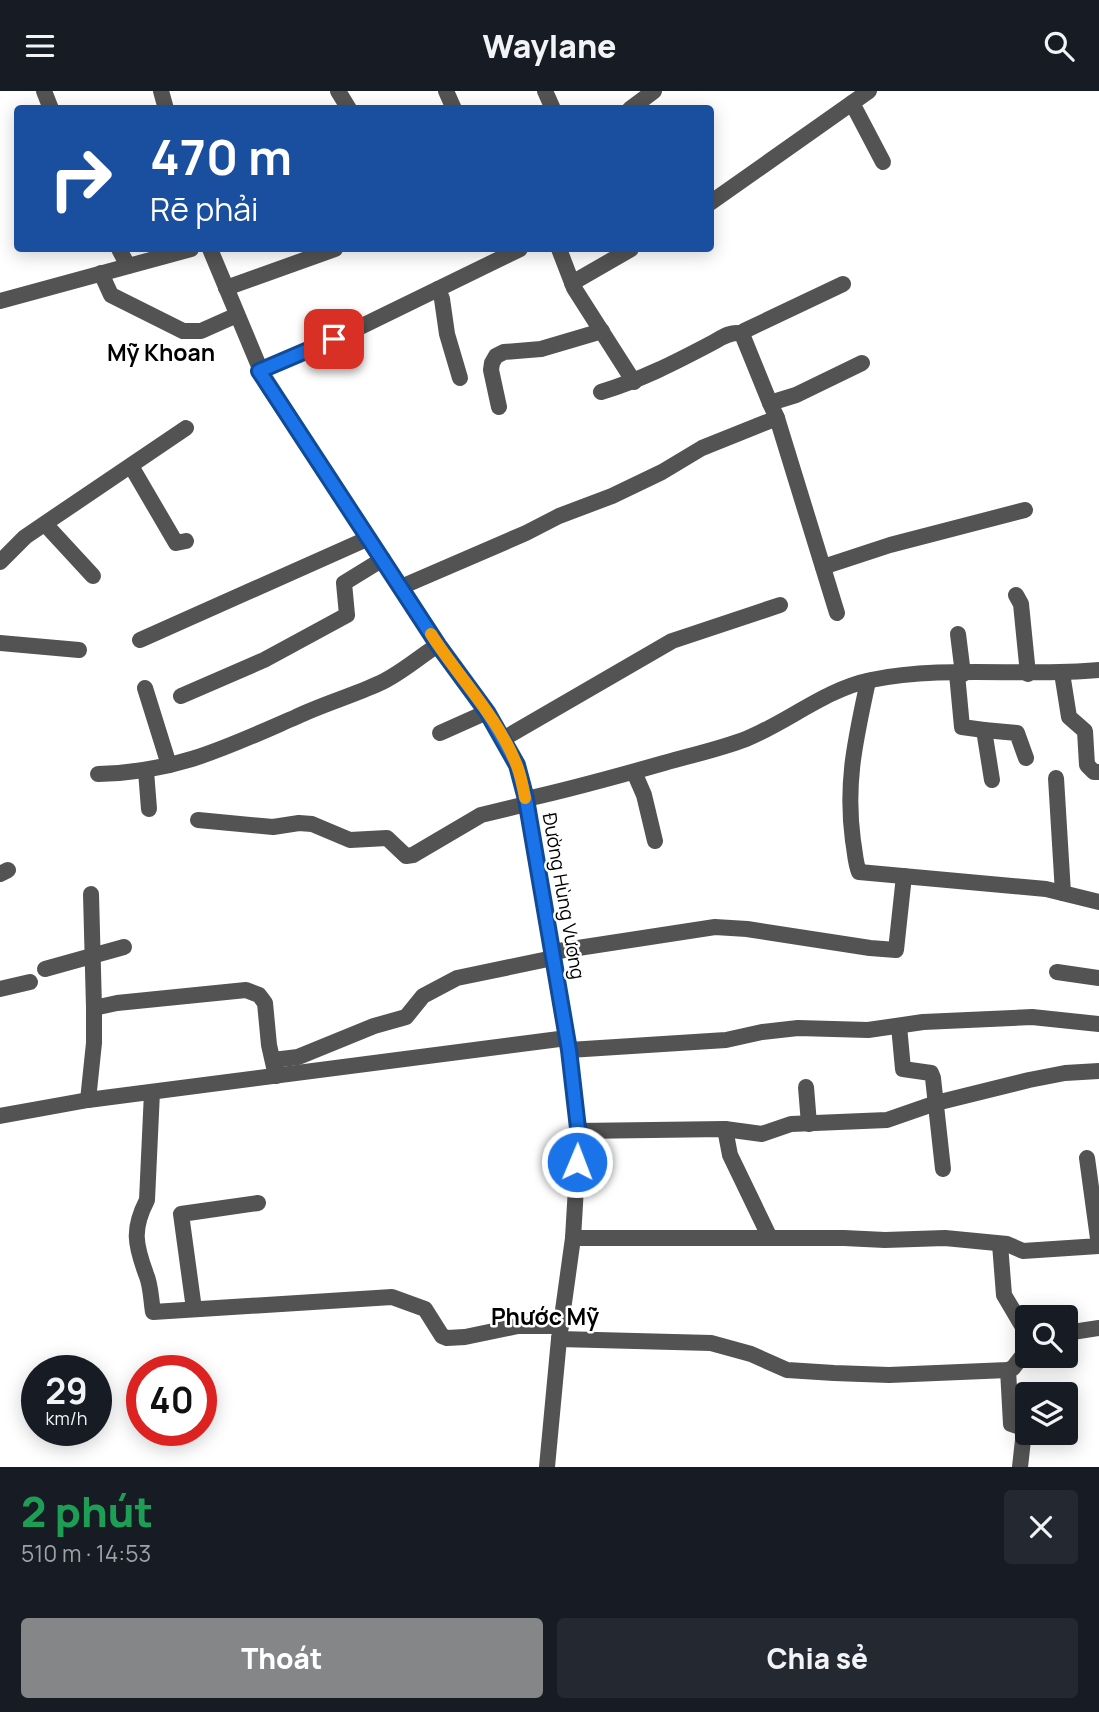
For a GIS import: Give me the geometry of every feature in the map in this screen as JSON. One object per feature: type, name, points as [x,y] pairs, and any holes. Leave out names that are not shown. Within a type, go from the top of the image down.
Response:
[{"type":"street","points":[[635,105],[654,91]]},
{"type":"street","points":[[714,200],[869,91]]},
{"type":"street","points":[[852,103],[883,162]]},
{"type":"street","points":[[121,252],[128,266]]},
{"type":"street","points":[[0,301],[180,252]]},
{"type":"street","name":"Đường Hùng Vương","points":[[211,252],[259,371],[438,645],[487,712],[517,765],[526,802],[568,1044],[578,1131],[573,1238],[560,1333],[547,1467]]},
{"type":"street","points":[[226,288],[327,252]]},
{"type":"street","points":[[259,371],[358,328],[514,252]]},
{"type":"street","points":[[560,252],[572,283],[634,382]]},
{"type":"street","points":[[572,283],[626,252]]},
{"type":"street","points":[[101,273],[111,296],[183,331],[201,331],[237,315]]},
{"type":"street","points":[[742,334],[843,285]]},
{"type":"street","points":[[438,289],[460,378]]},
{"type":"street","points":[[499,407],[491,370],[496,356],[504,352],[541,349],[602,331]]},
{"type":"street","points":[[601,392],[634,382],[687,358],[729,334],[742,334]]},
{"type":"street","points":[[742,334],[773,411],[837,613]]},
{"type":"street","points":[[401,587],[662,472],[773,411],[796,395],[862,363]]},
{"type":"street","points":[[0,562],[25,537],[186,428]]},
{"type":"street","points":[[131,466],[176,543],[186,541]]},
{"type":"street","points":[[823,567],[891,545],[1025,510]]},
{"type":"street","points":[[46,524],[93,576]]},
{"type":"street","points":[[140,640],[369,538]]},
{"type":"street","points":[[181,696],[264,660],[347,615],[344,583],[383,559]]},
{"type":"street","points":[[1016,595],[1021,604],[1027,674]]},
{"type":"street","points":[[503,739],[672,641],[780,605]]},
{"type":"street","points":[[958,634],[962,727],[1017,733],[1026,758]]},
{"type":"street","points":[[0,643],[79,650]]},
{"type":"street","points":[[98,774],[146,771],[195,759],[234,745],[381,683],[438,645]]},
{"type":"street","points":[[198,820],[273,827],[312,824],[349,840],[387,838],[406,856],[413,855],[481,815],[748,738],[814,703],[868,681],[906,675],[1027,674],[1099,670]]},
{"type":"street","points":[[1062,673],[1069,717],[1085,731],[1087,765],[1094,772],[1099,772]]},
{"type":"street","points":[[868,681],[851,762],[849,789],[850,821],[859,872],[1033,888],[1099,902]]},
{"type":"street","points":[[145,688],[169,765]]},
{"type":"street","points":[[440,733],[487,712]]},
{"type":"street","points":[[984,730],[992,779]]},
{"type":"street","points":[[146,771],[149,810]]},
{"type":"street","points":[[634,772],[644,795],[655,841]]},
{"type":"street","points":[[1056,778],[1063,893]]},
{"type":"street","points":[[275,1068],[368,1028],[406,1017],[423,996],[457,978],[553,955],[715,927],[747,929],[870,949],[896,950],[904,876]]},
{"type":"street","points":[[88,1100],[94,1043],[91,894]]},
{"type":"street","points":[[45,969],[124,947]]},
{"type":"street","points":[[1057,972],[1099,978]]},
{"type":"street","points":[[0,989],[30,982]]},
{"type":"street","points":[[94,1008],[117,1003],[246,990],[259,995],[265,1003],[269,1045],[275,1068]]},
{"type":"street","points":[[0,1116],[152,1092],[275,1068],[568,1044],[726,1041],[762,1032],[798,1028],[868,1030],[923,1022],[1032,1017],[1099,1024]]},
{"type":"street","points":[[899,1026],[901,1066],[907,1071],[931,1073],[943,1169]]},
{"type":"street","points":[[578,1131],[725,1129],[762,1134],[791,1124],[887,1121],[936,1103],[1065,1073],[1099,1071]]},
{"type":"street","points":[[806,1087],[809,1124]]},
{"type":"street","points":[[152,1092],[147,1200],[140,1213],[136,1246],[147,1275],[153,1312],[392,1297],[425,1309],[442,1336],[447,1338],[518,1326],[560,1333],[711,1343],[751,1354],[787,1370],[834,1373],[889,1375],[1008,1370],[1015,1365]]},
{"type":"street","points":[[725,1129],[730,1155],[770,1238]]},
{"type":"street","points":[[573,1238],[945,1238],[1000,1244],[1023,1251],[1099,1245],[1096,1199],[1087,1158]]},
{"type":"street","points":[[194,1309],[181,1214],[258,1202]]},
{"type":"street","points":[[1000,1244],[1004,1295],[1015,1313]]},
{"type":"street","points":[[1078,1331],[1099,1328]]},
{"type":"street","points":[[1008,1370],[1011,1424],[1023,1428],[1024,1431],[1020,1467]]},
{"type":"slow traffic","points":[[431,634],[503,739],[517,765],[525,798]]},
{"type":"district","name":"Mỹ Khoan","points":[[161,353]]},
{"type":"district","name":"Phước Mỹ","points":[[545,1317]]},
{"type":"route","points":[[334,339],[259,371],[438,645],[487,712],[517,765],[526,799],[569,1050],[579,1137],[577,1162]]}]
